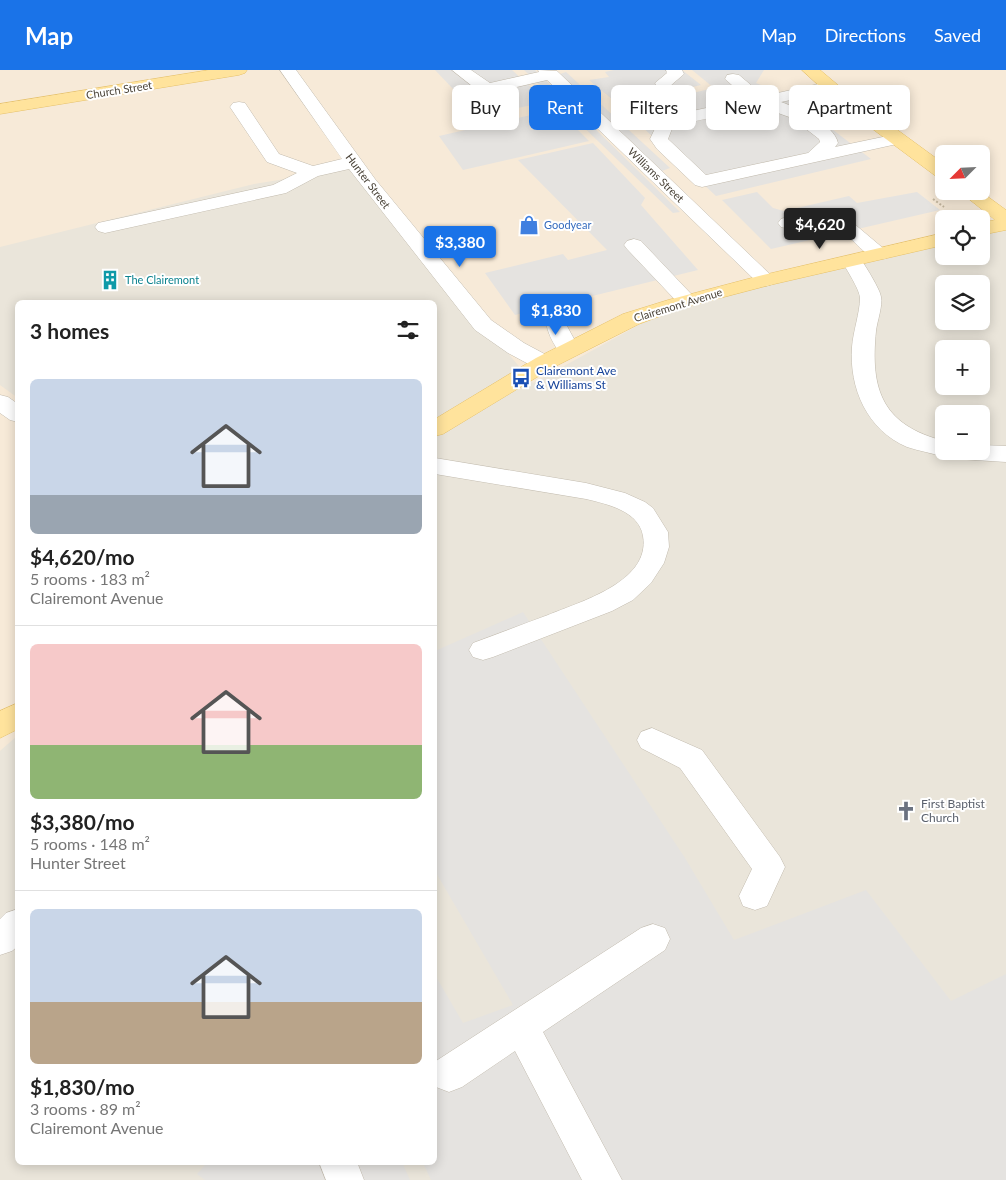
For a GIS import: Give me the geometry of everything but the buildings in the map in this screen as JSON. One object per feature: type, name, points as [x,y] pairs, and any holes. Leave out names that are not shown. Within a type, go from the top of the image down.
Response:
[{"type":"main road","name":"Church Street","points":[[0,109],[239,70]]},
{"type":"main road","points":[[810,70],[826,85]]},
{"type":"main road","points":[[885,130],[935,167]]},
{"type":"main road","points":[[981,200],[1006,218]]},
{"type":"main road","points":[[990,228],[1006,224]]},
{"type":"main road","name":"Clairemont Avenue","points":[[437,429],[544,363],[631,319],[687,301],[766,280],[935,241]]},
{"type":"street","name":"Hunter Street","points":[[288,70],[368,183],[483,325],[544,363]]},
{"type":"street","points":[[460,70],[481,85]]},
{"type":"street","points":[[663,83],[676,74],[674,70]]},
{"type":"street","points":[[501,85],[548,72]]},
{"type":"street","name":"Williams Street","points":[[548,72],[562,85]]},
{"type":"street","points":[[733,79],[740,85]]},
{"type":"street","points":[[239,107],[272,158],[312,172]]},
{"type":"street","points":[[779,107],[798,114],[828,137],[830,143],[815,156]]},
{"type":"street","points":[[706,113],[666,122],[659,139],[702,181],[897,139]]},
{"type":"street","name":"Williams Street","points":[[601,122],[766,280]]},
{"type":"street","points":[[105,227],[278,189],[312,172],[353,162]]},
{"type":"street","points":[[666,184],[698,177]]},
{"type":"street","points":[[788,223],[845,226],[880,254]]},
{"type":"street","points":[[723,239],[744,234]]},
{"type":"street","points":[[634,244],[687,301]]},
{"type":"street","points":[[852,261],[871,297],[866,320],[862,367],[876,411],[889,426],[906,438],[935,446]]},
{"type":"street","points":[[558,307],[556,326],[569,350]]},
{"type":"street","points":[[0,402],[15,413]]},
{"type":"street","points":[[990,453],[1006,454]]},
{"type":"street","points":[[437,466],[611,496],[631,504],[642,513],[652,524],[657,538],[656,550],[649,566],[631,588],[610,601],[483,650]]},
{"type":"street","points":[[652,740],[690,759],[769,867],[755,896]]},
{"type":"street","points":[[0,940],[15,927]]},
{"type":"street","points":[[449,1074],[653,939]]},
{"type":"street","points":[[521,1026],[603,1180]]},
{"type":"street","points":[[339,1165],[345,1180]]},
{"type":"shaded area","points":[[0,70],[1006,70],[1006,1180],[0,1180]]},
{"type":"shaded area","points":[[0,70],[1006,70],[1006,225],[990,228],[990,210],[935,210],[935,241],[688,298],[533,383],[353,168],[254,184],[0,247]]},
{"type":"shaded area","points":[[435,70],[512,70],[529,86],[529,106],[519,108],[519,85],[452,85],[452,88]]},
{"type":"shaded area","points":[[524,70],[535,70],[550,85],[540,85]]},
{"type":"shaded area","points":[[614,70],[682,70],[701,85],[611,85],[611,98],[601,90],[601,85],[595,85],[589,80],[609,77],[605,72]]},
{"type":"shaded area","points":[[692,70],[764,70],[756,83],[761,85],[710,85]]},
{"type":"shaded area","points":[[566,72],[580,85],[572,85],[560,74]]},
{"type":"shaded area","points":[[706,90],[706,130],[779,130],[779,92],[789,97],[789,130],[833,130],[871,159],[716,196],[645,130],[696,130],[696,92]]},
{"type":"shaded area","points":[[601,104],[611,114],[611,122],[601,113]]},
{"type":"shaded area","points":[[529,115],[529,130],[578,130],[589,141],[463,170],[439,136],[465,130],[519,130],[519,118]]},
{"type":"shaded area","points":[[587,130],[596,130],[680,212],[673,213]]},
{"type":"shaded area","points":[[619,130],[629,130],[670,168],[662,171]]},
{"type":"shaded area","points":[[593,143],[645,198],[641,205],[698,270],[515,315],[485,273],[563,254],[568,260],[607,250],[518,160]]},
{"type":"shaded area","points":[[757,192],[773,208],[784,211],[849,196],[857,203],[917,192],[940,210],[771,249],[722,200]]},
{"type":"shaded area","points":[[0,385],[15,396],[15,738],[0,751]]},
{"type":"shaded area","points":[[523,612],[685,858],[734,940],[866,890],[951,1001],[1006,974],[1006,1180],[431,1180],[424,1165],[437,1165],[437,978],[463,1023],[513,1005],[437,874],[437,650]]},
{"type":"shaded area","points":[[205,1165],[403,1165],[410,1180],[205,1180],[197,1174]]},
{"type":"place","name":"Goodyear","points":[[529,225]]},
{"type":"place","name":"The Clairemont","points":[[110,280]]},
{"type":"place","name":"Clairemont Ave & Williams St","points":[[521,378]]},
{"type":"place","name":"First Baptist Church","points":[[906,811]]}]
